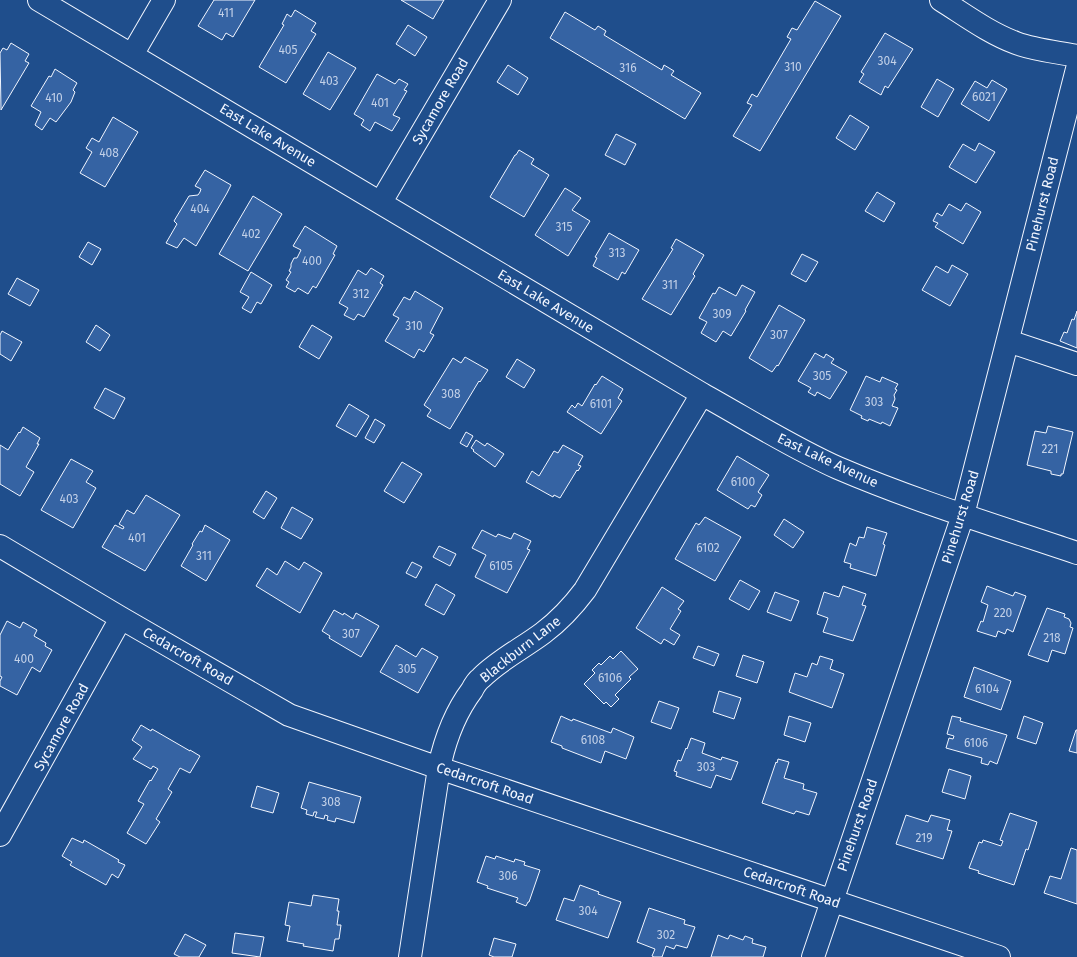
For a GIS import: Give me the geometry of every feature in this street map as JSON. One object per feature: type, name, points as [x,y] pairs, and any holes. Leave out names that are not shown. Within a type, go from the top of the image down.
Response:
[{"type":"street","name":"East Lake Avenue","points":[[38,0],[381,202],[702,394],[790,444],[836,467],[878,484],[963,515],[1077,553]]},
{"type":"street","points":[[132,55],[164,0]]},
{"type":"street","name":"Sycamore Road","points":[[381,202],[500,0]]},
{"type":"street","points":[[941,0],[998,35],[1017,43],[1038,49],[1077,56]]},
{"type":"street","name":"Pinehurst Road","points":[[813,957],[963,515],[1077,69]]},
{"type":"street","points":[[1008,341],[1077,364]]},
{"type":"street","name":"Blackburn Lane","points":[[410,957],[439,768],[444,745],[452,724],[464,700],[480,678],[494,666],[562,618],[575,604],[585,590],[702,394]]},
{"type":"street","name":"Cedarcroft Road","points":[[0,546],[289,715],[439,768],[998,957]]},
{"type":"street","name":"Sycamore Road","points":[[0,835],[121,618]]},
{"type":"building","points":[[214,0],[255,0],[233,37],[226,33],[222,40],[198,26]]},
{"type":"building","points":[[401,0],[444,0],[433,19]]},
{"type":"building","points":[[815,1],[841,16],[760,151],[733,136],[752,105],[747,103],[752,94],[757,97],[791,39],[787,37],[792,28],[797,30]]},
{"type":"building","points":[[295,10],[316,23],[311,31],[316,34],[286,83],[259,67],[284,25],[282,24],[287,14],[291,17]]},
{"type":"building","points":[[565,12],[595,30],[598,26],[606,31],[604,35],[662,70],[664,65],[674,71],[671,75],[701,93],[685,119],[550,38]]},
{"type":"building","points":[[408,25],[427,37],[415,56],[396,44]]},
{"type":"building","points":[[885,33],[913,49],[888,88],[885,86],[881,95],[859,82],[864,74],[861,72]]},
{"type":"building","points":[[11,43],[29,54],[25,61],[29,63],[1,110],[0,53],[3,48],[7,50]]},
{"type":"building","points":[[328,52],[356,68],[330,110],[303,94]]},
{"type":"building","points":[[508,65],[528,78],[518,95],[497,82]]},
{"type":"building","points":[[55,69],[77,83],[73,90],[75,92],[71,102],[56,122],[50,118],[42,130],[35,125],[41,112],[31,106],[49,76],[51,77]]},
{"type":"building","points":[[377,74],[395,84],[399,79],[408,84],[404,90],[407,91],[393,115],[400,118],[392,131],[375,122],[370,131],[361,125],[364,120],[354,114]]},
{"type":"building","points":[[937,79],[954,89],[938,117],[921,107]]},
{"type":"building","points":[[992,80],[1007,89],[989,121],[961,104],[975,81],[987,88]]},
{"type":"building","points":[[850,115],[869,127],[855,150],[836,138]]},
{"type":"building","points":[[113,117],[138,132],[105,187],[80,173],[92,152],[86,148],[92,138],[99,142]]},
{"type":"building","points":[[616,134],[636,144],[625,165],[605,155]]},
{"type":"building","points":[[979,143],[995,152],[976,183],[949,167],[963,144],[975,151]]},
{"type":"building","points":[[519,150],[534,159],[531,164],[549,175],[524,217],[490,197]]},
{"type":"building","points":[[205,170],[231,185],[196,246],[184,238],[177,248],[166,243],[177,224],[174,221],[189,196],[198,195],[200,192],[201,189],[195,186]]},
{"type":"building","points":[[565,188],[581,198],[572,210],[590,221],[568,256],[535,235]]},
{"type":"building","points":[[877,192],[895,203],[884,222],[865,211]]},
{"type":"building","points":[[253,196],[282,214],[248,271],[219,254]]},
{"type":"building","points":[[966,203],[981,212],[963,244],[935,227],[938,223],[933,221],[937,213],[942,216],[949,204],[961,211]]},
{"type":"building","points":[[305,226],[337,246],[333,254],[335,255],[316,288],[313,286],[308,294],[298,288],[295,292],[286,287],[289,282],[286,280],[291,272],[289,271],[291,264],[294,258],[297,258],[301,250],[293,246]]},
{"type":"building","points":[[609,233],[639,250],[625,274],[622,272],[618,280],[593,266],[597,258],[595,257]]},
{"type":"building","points":[[676,239],[704,255],[693,274],[695,276],[671,315],[642,299],[673,249],[671,248]]},
{"type":"building","points":[[88,242],[101,249],[92,265],[79,257]]},
{"type":"building","points":[[802,254],[818,262],[806,282],[791,274]]},
{"type":"building","points":[[952,265],[968,274],[950,306],[922,290],[936,266],[948,273]]},
{"type":"building","points":[[371,268],[384,276],[380,283],[383,285],[364,317],[358,314],[354,320],[344,315],[348,308],[339,303],[358,270],[366,275]]},
{"type":"building","points":[[251,272],[272,285],[261,304],[257,302],[251,313],[242,308],[249,297],[240,292]]},
{"type":"building","points":[[17,278],[39,290],[30,306],[8,294]]},
{"type":"building","points":[[742,285],[755,292],[731,336],[723,331],[716,342],[701,333],[707,322],[699,318],[713,293],[715,294],[719,287],[736,296]]},
{"type":"building","points":[[415,291],[443,308],[430,333],[434,335],[424,352],[419,349],[414,358],[385,341],[399,318],[393,315],[404,297],[410,300]]},
{"type":"building","points":[[779,305],[805,320],[778,366],[777,365],[772,372],[749,358]]},
{"type":"building","points":[[1077,311],[1077,348],[1060,341],[1064,332],[1067,333],[1072,319],[1074,320]]},
{"type":"building","points":[[96,325],[110,335],[100,351],[86,342]]},
{"type":"building","points":[[312,325],[332,337],[319,359],[299,347]]},
{"type":"building","points":[[2,331],[22,342],[11,361],[0,354],[0,335]]},
{"type":"building","points":[[815,353],[824,358],[826,354],[834,359],[831,363],[847,372],[830,399],[817,392],[815,396],[808,392],[811,388],[798,381]]},
{"type":"building","points":[[465,357],[488,370],[480,382],[479,381],[450,429],[427,416],[431,410],[424,405],[453,358],[461,363]]},
{"type":"building","points":[[517,359],[535,370],[524,388],[506,377]]},
{"type":"building","points":[[602,376],[623,389],[618,398],[622,401],[601,434],[567,412],[572,405],[575,408],[578,403],[582,406],[595,384],[596,385]]},
{"type":"building","points":[[866,376],[880,382],[882,377],[898,384],[895,389],[897,390],[894,395],[895,399],[892,406],[898,408],[890,426],[882,422],[881,424],[869,419],[868,421],[850,410]]},
{"type":"building","points":[[105,388],[125,398],[114,419],[94,408]]},
{"type":"building","points":[[349,404],[369,416],[356,437],[336,426]]},
{"type":"building","points":[[375,419],[385,425],[374,443],[365,438]]},
{"type":"building","points":[[1048,426],[1073,432],[1063,474],[1061,474],[1061,476],[1051,474],[1051,471],[1027,465],[1035,431],[1046,433]]},
{"type":"building","points":[[23,427],[40,438],[37,444],[39,444],[26,467],[34,472],[20,496],[0,484],[0,445],[8,450]]},
{"type":"building","points":[[466,432],[473,436],[467,447],[460,443]]},
{"type":"building","points":[[476,440],[485,446],[487,443],[504,454],[495,467],[473,451],[474,450],[471,448]]},
{"type":"building","points":[[563,445],[583,456],[578,465],[581,466],[560,498],[554,495],[553,497],[526,482],[532,471],[539,476],[554,451],[558,453]]},
{"type":"building","points":[[737,456],[769,475],[758,492],[762,495],[755,507],[751,505],[748,509],[717,490]]},
{"type":"building","points":[[71,459],[93,471],[86,482],[96,488],[73,528],[41,510]]},
{"type":"building","points":[[402,462],[422,474],[404,503],[384,491]]},
{"type":"building","points":[[266,491],[277,498],[264,519],[253,512]]},
{"type":"building","points":[[146,495],[180,515],[145,571],[102,547],[115,525],[123,529],[124,527],[119,524],[127,510],[134,514]]},
{"type":"building","points":[[292,507],[313,519],[301,539],[281,528]]},
{"type":"building","points":[[705,517],[741,537],[715,581],[675,559],[696,523],[699,525]]},
{"type":"building","points":[[784,519],[804,532],[793,548],[774,535]]},
{"type":"building","points":[[205,525],[230,540],[206,581],[181,566],[193,545],[192,544],[200,531],[202,532]]},
{"type":"building","points":[[867,527],[887,533],[876,576],[850,568],[851,564],[844,562],[850,543],[856,546],[859,537],[864,538]]},
{"type":"building","points":[[482,530],[496,537],[498,534],[511,539],[514,533],[531,541],[527,549],[530,550],[507,593],[475,577],[486,555],[472,548]]},
{"type":"building","points":[[439,546],[456,554],[450,566],[433,557]]},
{"type":"building","points":[[285,561],[299,570],[304,562],[322,573],[300,613],[256,586],[267,568],[277,575]]},
{"type":"building","points":[[412,562],[422,567],[416,578],[406,573]]},
{"type":"building","points":[[740,580],[760,591],[749,610],[729,599]]},
{"type":"building","points":[[436,584],[455,595],[444,615],[425,605]]},
{"type":"building","points":[[843,586],[866,594],[862,605],[866,606],[853,641],[823,632],[828,618],[817,614],[824,592],[839,597]]},
{"type":"building","points":[[987,586],[1013,596],[1015,592],[1026,596],[1013,632],[1007,629],[1005,634],[998,631],[996,637],[977,631],[981,621],[983,622],[988,605],[981,602]]},
{"type":"building","points":[[662,587],[684,601],[678,609],[681,611],[670,629],[680,635],[674,645],[664,639],[661,644],[636,628]]},
{"type":"building","points":[[775,592],[799,601],[791,621],[767,612]]},
{"type":"building","points":[[1047,608],[1065,614],[1064,617],[1069,619],[1071,623],[1070,627],[1073,628],[1065,654],[1052,650],[1048,662],[1028,655]]},
{"type":"building","points":[[334,610],[343,615],[344,613],[353,619],[356,613],[379,626],[361,657],[329,638],[330,636],[322,631]]},
{"type":"building","points":[[7,621],[20,628],[23,622],[37,630],[34,636],[46,643],[45,646],[52,650],[40,672],[32,667],[17,695],[0,686],[2,677],[0,676],[0,635]]},
{"type":"building","points":[[396,645],[416,657],[422,648],[438,657],[418,693],[380,672]]},
{"type":"building","points":[[698,646],[719,654],[714,666],[693,658]]},
{"type":"building","points":[[621,651],[638,669],[629,677],[631,679],[615,695],[619,699],[611,707],[606,702],[604,704],[584,684],[595,673],[592,670],[599,663],[601,665],[610,656],[613,659]]},
{"type":"building","points":[[743,655],[764,662],[757,683],[736,676]]},
{"type":"building","points":[[820,656],[833,660],[830,669],[844,674],[832,708],[789,692],[795,673],[807,677],[812,663],[817,665]]},
{"type":"building","points":[[974,667],[1011,681],[1001,710],[964,697]]},
{"type":"building","points":[[719,691],[741,698],[734,719],[713,712]]},
{"type":"building","points":[[659,701],[679,708],[671,729],[651,722]]},
{"type":"building","points":[[561,716],[611,733],[613,728],[634,737],[626,759],[605,751],[601,763],[562,748],[562,746],[551,742]]},
{"type":"building","points":[[789,716],[811,723],[805,742],[784,735]]},
{"type":"building","points":[[952,716],[961,718],[960,721],[1007,735],[997,764],[990,761],[988,765],[981,763],[982,758],[946,748],[949,738],[953,739],[954,736],[947,734]]},
{"type":"building","points":[[1024,716],[1043,723],[1036,744],[1017,738]]},
{"type":"building","points":[[141,725],[151,731],[152,729],[200,756],[190,773],[180,768],[168,789],[172,792],[156,819],[160,822],[146,844],[127,833],[144,804],[138,801],[158,769],[153,766],[151,769],[133,759],[142,747],[132,740]]},
{"type":"building","points":[[1077,730],[1077,753],[1069,751]]},
{"type":"building","points":[[691,738],[705,743],[702,753],[721,760],[722,757],[738,762],[731,780],[716,775],[711,788],[676,776],[677,772],[674,771],[678,760],[681,761]]},
{"type":"building","points":[[778,759],[789,762],[784,778],[804,784],[803,789],[817,793],[809,815],[796,811],[794,814],[762,803]]},
{"type":"building","points":[[949,769],[971,776],[965,799],[942,792]]},
{"type":"building","points":[[309,782],[361,797],[354,823],[336,818],[335,822],[327,820],[328,816],[325,815],[324,819],[315,817],[317,812],[314,812],[313,816],[306,814],[307,810],[301,808]]},
{"type":"building","points":[[257,786],[279,793],[273,813],[251,807]]},
{"type":"building","points":[[1010,813],[1037,822],[1014,885],[978,873],[979,871],[969,868],[979,842],[982,843],[983,840],[1001,846],[1003,841],[1000,840]]},
{"type":"building","points":[[906,815],[928,822],[931,815],[950,820],[947,830],[952,831],[943,859],[896,844]]},
{"type":"building","points":[[72,838],[83,843],[84,840],[125,865],[118,878],[112,874],[106,885],[70,865],[72,862],[62,856]]},
{"type":"building","points":[[1071,848],[1077,850],[1077,904],[1044,893],[1050,876],[1061,879]]},
{"type":"building","points":[[486,856],[495,859],[496,856],[514,862],[515,859],[525,862],[524,865],[540,870],[529,902],[526,906],[516,902],[518,898],[487,888],[488,886],[477,882]]},
{"type":"building","points":[[580,885],[599,892],[598,894],[621,902],[608,938],[556,920],[564,898],[574,901]]},
{"type":"building","points":[[313,895],[339,899],[337,925],[341,925],[339,939],[335,939],[333,951],[303,946],[304,944],[287,941],[290,926],[285,925],[289,902],[311,906]]},
{"type":"building","points":[[649,908],[685,920],[684,924],[695,927],[687,948],[676,945],[674,949],[666,946],[662,957],[654,957],[652,956],[655,949],[637,942]]},
{"type":"building","points":[[235,933],[264,937],[260,957],[232,953]]},
{"type":"building","points":[[185,934],[206,945],[199,957],[180,957],[174,954]]},
{"type":"building","points":[[718,935],[728,939],[730,935],[743,940],[745,936],[753,939],[752,943],[766,947],[763,957],[711,957]]},
{"type":"building","points":[[494,938],[516,944],[512,957],[494,957],[489,955]]}]
